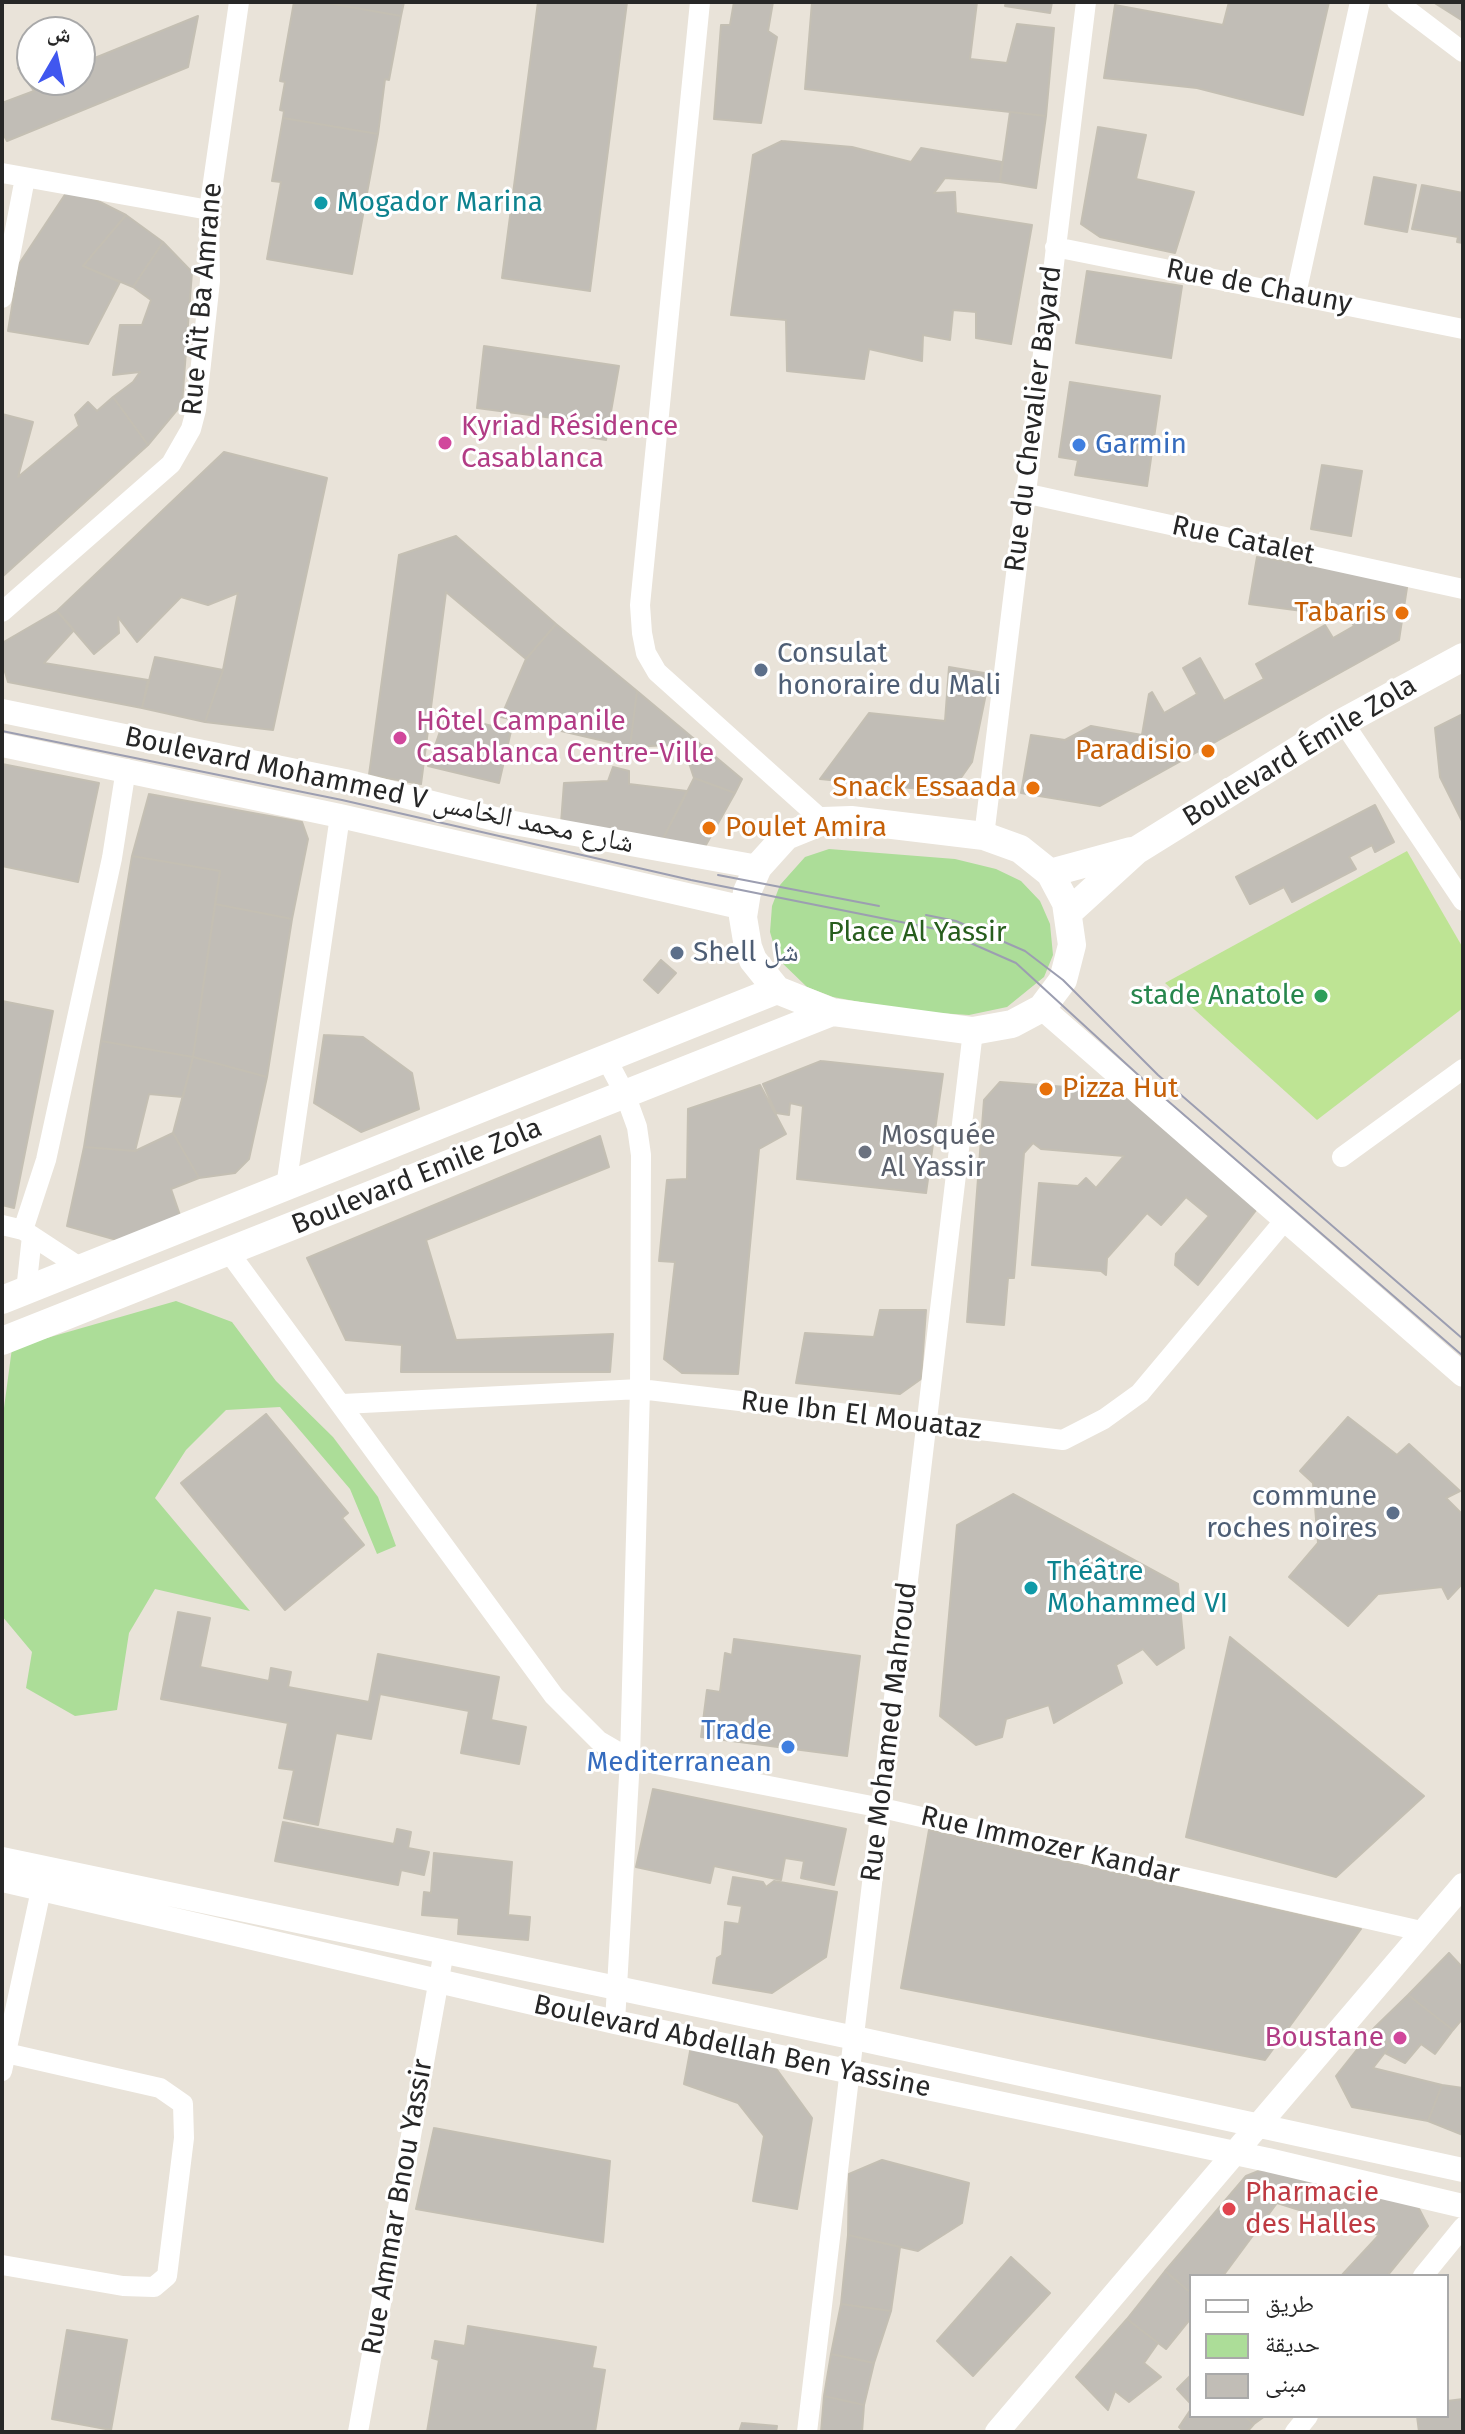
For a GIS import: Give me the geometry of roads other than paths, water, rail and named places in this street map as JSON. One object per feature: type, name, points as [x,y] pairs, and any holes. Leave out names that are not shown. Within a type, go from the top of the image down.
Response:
[{"type":"main road","name":"Boulevard Émile Zola","points":[[1069,912],[1137,850],[1343,722],[1463,657]]},
{"type":"main road","points":[[851,820],[984,836],[1020,849],[1050,873],[1069,912],[1069,960],[1063,980],[1042,1008],[1012,1024],[973,1031],[832,1012],[777,990],[753,960],[745,931],[744,908],[758,867],[786,836],[823,821],[851,820]]},
{"type":"main road","name":"Boulevard Émile Zola","points":[[1050,873],[1137,850]]},
{"type":"main road","name":"Boulevard Emile Zola","points":[[14,1296],[777,990]]},
{"type":"main road","name":"Boulevard Emile Zola","points":[[2,1341],[832,1012]]},
{"type":"street","name":"Rue Aït Ba Amrane","points":[[2,612],[171,464],[183,447],[196,410],[210,281],[209,210],[239,2]]},
{"type":"street","points":[[700,2],[642,589],[642,633],[646,653],[657,672],[823,821]]},
{"type":"street","name":"Rue du Chevalier Bayard","points":[[984,836],[1086,2]]},
{"type":"street","points":[[1296,294],[1360,2]]},
{"type":"street","points":[[1397,2],[1463,52]]},
{"type":"street","points":[[2,173],[209,210]]},
{"type":"street","points":[[2,298],[25,178]]},
{"type":"street","name":"Rue de Chauny","points":[[1055,247],[1463,329]]},
{"type":"street","name":"Rue Catalet","points":[[1024,493],[1463,589]]},
{"type":"street","name":"Boulevard Mohammed V شارع محمد الخامس","points":[[2,711],[345,781],[503,821],[758,867]]},
{"type":"street","points":[[1343,722],[1463,901]]},
{"type":"street","name":"Boulevard Mohammed V شارع محمد الخامس","points":[[2,745],[340,816],[744,908]]},
{"type":"street","points":[[14,1296],[112,858],[126,769]]},
{"type":"street","points":[[286,1187],[340,816]]},
{"type":"street","points":[[1042,1008],[1463,1375]]},
{"type":"street","name":"Rue Mohamed Mahroud","points":[[807,2432],[973,1031]]},
{"type":"street","points":[[607,1060],[625,1094],[637,1127],[641,1155],[640,1389],[630,1759],[615,2022]]},
{"type":"street","points":[[1342,1157],[1463,1069]]},
{"type":"street","name":"Rue Ibn El Mouataz","points":[[343,1404],[640,1389],[926,1426],[1063,1440],[1104,1419],[1140,1393],[1285,1220]]},
{"type":"street","points":[[2,1225],[27,1233],[81,1268]]},
{"type":"street","points":[[228,1251],[554,1696],[599,1741],[630,1759]]},
{"type":"street","name":"Rue Immozer Kandar","points":[[630,1759],[882,1808],[1421,1931]]},
{"type":"street","name":"Boulevard Abdellah Ben Yassine","points":[[2,1859],[1261,2124],[1463,2170]]},
{"type":"street","name":"Boulevard Abdellah Ben Yassine","points":[[2,1880],[438,1983],[851,2075],[1236,2154],[1463,2206]]},
{"type":"street","points":[[997,2432],[1463,1885]]},
{"type":"street","points":[[2,2265],[123,2286],[154,2287],[167,2276],[184,2138],[183,2104],[160,2088],[4,2062],[41,1890]]},
{"type":"street","name":"Rue Ammar Bnou Yassir","points":[[358,2432],[444,1951]]},
{"type":"street","points":[[1137,2134],[1144,2100]]},
{"type":"street","points":[[1425,2274],[1463,2227]]},
{"type":"tram line","points":[[2,731],[342,800],[691,880],[941,930],[1016,963],[1146,1082],[1463,1356]]},
{"type":"tram line","points":[[718,875],[879,906]]},
{"type":"tram line","points":[[926,915],[956,921],[1025,951],[1063,980],[1158,1075],[1463,1339]]},
{"type":"place","name":"Mogador Marina","points":[[321,203]]},
{"type":"place","name":"Kyriad Résidence Casablanca","points":[[445,443]]},
{"type":"place","name":"Garmin","points":[[1079,445]]},
{"type":"place","name":"Tabaris","points":[[1402,613]]},
{"type":"place","name":"Consulat honoraire du Mali","points":[[761,670]]},
{"type":"place","name":"Hôtel Campanile Casablanca Centre-Ville","points":[[400,738]]},
{"type":"place","name":"Paradisio","points":[[1208,751]]},
{"type":"place","name":"Snack Essaada","points":[[1033,788]]},
{"type":"place","name":"Poulet Amira","points":[[709,828]]},
{"type":"place","name":"Shell شل","points":[[677,953]]},
{"type":"place","name":"stade Anatole","points":[[1321,996]]},
{"type":"place","name":"Pizza Hut","points":[[1046,1089]]},
{"type":"place","name":"Mosquée Al Yassir","points":[[865,1152]]},
{"type":"place","name":"commune roches noires","points":[[1393,1513]]},
{"type":"place","name":"Théâtre Mohammed VI","points":[[1031,1588]]},
{"type":"place","name":"Trade Mediterranean","points":[[788,1747]]},
{"type":"place","name":"Boustane","points":[[1400,2038]]},
{"type":"place","name":"Pharmacie des Halles","points":[[1229,2209]]},
{"type":"park label","name":"Place Al Yassir","points":[[917,933]]}]
